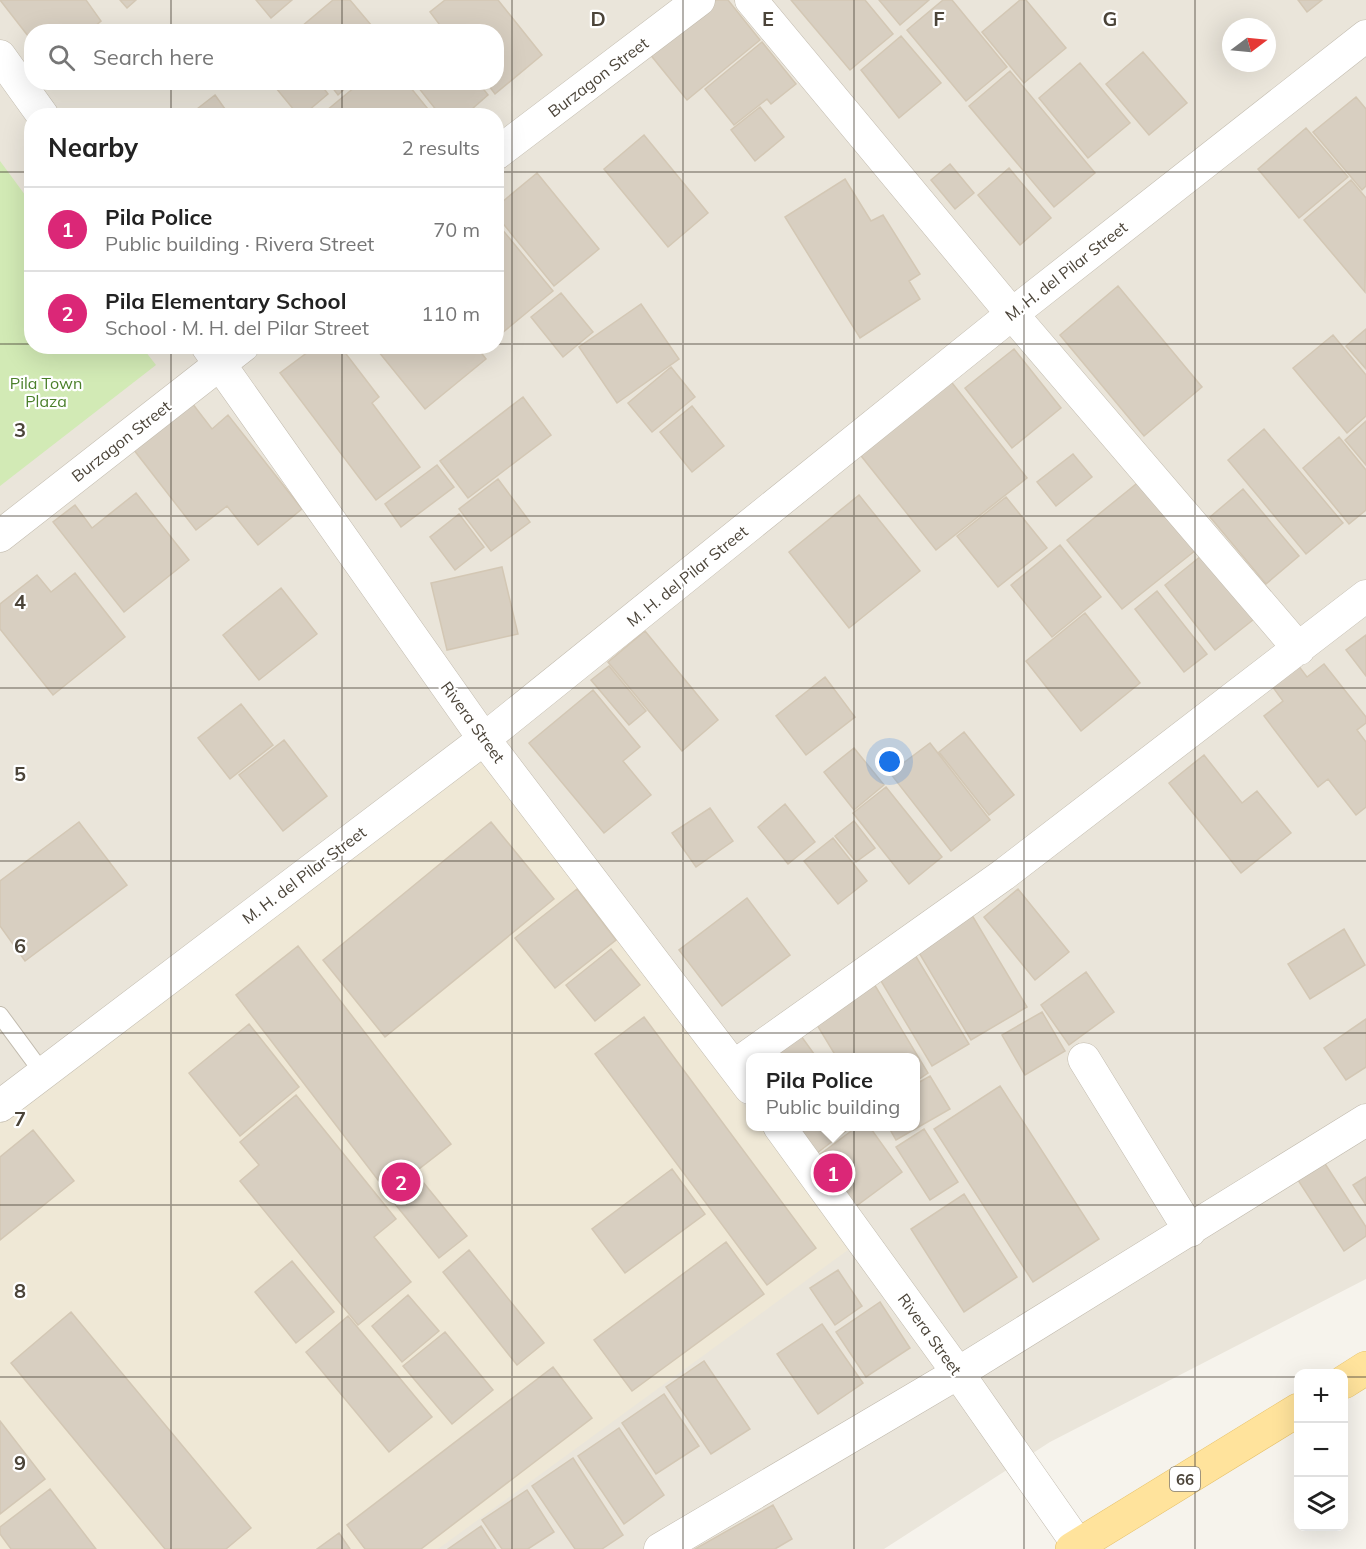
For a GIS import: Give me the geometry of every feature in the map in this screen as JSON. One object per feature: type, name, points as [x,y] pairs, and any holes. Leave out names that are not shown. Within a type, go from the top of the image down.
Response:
[{"type":"main road","points":[[1348,1379],[1366,1368]]},
{"type":"main road","name":"66","points":[[1077,1548],[1294,1413]]},
{"type":"street","name":"Burzagon Street","points":[[504,148],[699,0]]},
{"type":"street","points":[[751,0],[1012,314],[1299,649]]},
{"type":"street","name":"M. H. del Pilar Street","points":[[0,1106],[484,739],[1012,314],[1366,36]]},
{"type":"street","points":[[0,56],[36,108]]},
{"type":"street","name":"Burzagon Street","points":[[0,536],[221,354]]},
{"type":"street","name":"Rivera Street","points":[[224,354],[484,739],[742,1077]]},
{"type":"street","points":[[773,1053],[1366,596]]},
{"type":"street","points":[[1084,1059],[1190,1231]]},
{"type":"street","points":[[660,1549],[958,1372],[1190,1231],[1366,1120]]},
{"type":"street","name":"Rivera Street","points":[[782,1131],[958,1372],[1077,1548]]},
{"type":"lane","points":[[0,1015],[42,1072]]},
{"type":"shaded area","points":[[0,0],[1366,0],[1366,1279],[1050,1442],[884,1549],[0,1549]]},
{"type":"shaded area","points":[[481,756],[746,1108],[746,1131],[764,1131],[852,1247],[438,1549],[0,1549],[0,1117]]},
{"type":"green space","name":"Pila Town Plaza","points":[[0,161],[24,194],[24,354],[147,354],[156,365],[0,486]]},
{"type":"building","points":[[0,0],[86,0],[101,21],[97,24],[24,24],[24,31]]},
{"type":"building","points":[[120,0],[136,0],[127,8]]},
{"type":"building","points":[[256,0],[292,0],[271,18]]},
{"type":"building","points":[[333,0],[350,0],[370,24],[304,24]]},
{"type":"building","points":[[445,0],[498,0],[542,55],[504,87],[504,24],[439,24],[430,12]]},
{"type":"building","points":[[715,0],[728,0],[760,40],[687,100],[649,53]]},
{"type":"building","points":[[791,0],[865,0],[893,34],[850,70]]},
{"type":"building","points":[[879,0],[929,0],[900,25]]},
{"type":"building","points":[[943,0],[952,0],[1007,67],[966,101],[907,30]]},
{"type":"building","points":[[1020,0],[1026,0],[1066,48],[1024,83],[982,32]]},
{"type":"building","points":[[1298,0],[1322,0],[1307,12]]},
{"type":"building","points":[[901,36],[941,83],[899,118],[861,70]]},
{"type":"building","points":[[762,42],[796,84],[771,104],[767,99],[734,125],[705,89]]},
{"type":"building","points":[[1143,52],[1187,103],[1149,135],[1106,84]]},
{"type":"building","points":[[1080,63],[1130,123],[1088,158],[1039,98]]},
{"type":"building","points":[[1010,71],[1095,173],[1054,207],[969,106]]},
{"type":"building","points":[[278,90],[325,90],[328,94],[311,108],[292,108]]},
{"type":"building","points":[[334,90],[343,90],[338,95]]},
{"type":"building","points":[[351,90],[412,90],[427,108],[330,108]]},
{"type":"building","points":[[420,90],[484,90],[488,95],[473,108],[435,108]]},
{"type":"building","points":[[215,95],[224,108],[198,108]]},
{"type":"building","points":[[1356,97],[1366,109],[1366,186],[1362,190],[1313,132]]},
{"type":"building","points":[[760,107],[784,137],[755,161],[731,130]]},
{"type":"building","points":[[1306,128],[1348,177],[1299,218],[1258,169]]},
{"type":"building","points":[[644,135],[708,213],[668,247],[604,169]]},
{"type":"building","points":[[950,164],[974,193],[955,209],[931,180]]},
{"type":"building","points":[[1009,168],[1051,218],[1020,245],[978,195]]},
{"type":"building","points":[[537,173],[599,249],[554,286],[504,225],[504,200]]},
{"type":"building","points":[[845,179],[871,221],[883,215],[920,274],[909,281],[920,299],[860,338],[785,217]]},
{"type":"building","points":[[1351,180],[1366,198],[1365,292],[1304,220]]},
{"type":"building","points":[[504,232],[553,291],[504,331]]},
{"type":"building","points":[[1118,286],[1202,387],[1144,436],[1060,335]]},
{"type":"building","points":[[561,293],[593,332],[563,357],[531,317]]},
{"type":"building","points":[[641,304],[679,359],[617,403],[579,347]]},
{"type":"building","points":[[1366,329],[1366,369],[1346,346]]},
{"type":"building","points":[[1333,335],[1366,375],[1366,416],[1347,433],[1293,368]]},
{"type":"building","points":[[1014,349],[1061,408],[1012,448],[965,388]]},
{"type":"building","points":[[305,354],[346,354],[379,397],[372,403],[420,467],[376,500],[280,373]]},
{"type":"building","points":[[380,354],[482,354],[486,359],[425,409]]},
{"type":"building","points":[[671,367],[695,397],[652,432],[628,403]]},
{"type":"building","points":[[949,379],[1027,478],[936,550],[858,452]]},
{"type":"building","points":[[523,397],[551,435],[468,498],[440,461]]},
{"type":"building","points":[[192,403],[212,429],[228,415],[302,509],[258,545],[227,506],[196,530],[134,450]]},
{"type":"building","points":[[692,406],[724,446],[692,472],[660,432]]},
{"type":"building","points":[[1366,421],[1366,465],[1345,440]]},
{"type":"building","points":[[1264,429],[1343,523],[1306,554],[1228,460]]},
{"type":"building","points":[[1339,437],[1366,470],[1366,510],[1349,524],[1303,468]]},
{"type":"building","points":[[1073,454],[1092,477],[1056,506],[1037,482]]},
{"type":"building","points":[[437,465],[454,487],[401,527],[385,504]]},
{"type":"building","points":[[498,479],[530,522],[491,551],[459,509]]},
{"type":"building","points":[[1141,480],[1196,550],[1122,609],[1067,540]]},
{"type":"building","points":[[1243,489],[1299,556],[1266,584],[1210,517]]},
{"type":"building","points":[[136,493],[189,560],[124,612],[53,522],[75,505],[92,528]]},
{"type":"building","points":[[859,495],[920,571],[849,628],[789,552]]},
{"type":"building","points":[[1006,497],[1047,548],[998,587],[957,536]]},
{"type":"building","points":[[459,514],[484,547],[455,570],[430,537]]},
{"type":"building","points":[[1060,545],[1101,597],[1052,637],[1011,585]]},
{"type":"building","points":[[1206,552],[1258,616],[1215,650],[1165,585]]},
{"type":"building","points":[[502,567],[518,634],[447,650],[431,583]]},
{"type":"building","points":[[75,573],[125,637],[53,695],[0,629],[0,604],[37,575],[51,592]]},
{"type":"building","points":[[281,588],[317,634],[259,680],[223,635]]},
{"type":"building","points":[[1157,591],[1207,654],[1184,672],[1135,609]]},
{"type":"building","points":[[1085,613],[1140,683],[1081,731],[1026,661]]},
{"type":"building","points":[[645,631],[718,720],[682,751],[608,662]]},
{"type":"building","points":[[1366,635],[1366,676],[1346,650]]},
{"type":"building","points":[[1324,664],[1366,717],[1366,723],[1357,730],[1366,742],[1366,807],[1356,815],[1328,779],[1318,787],[1264,716],[1283,701],[1272,686],[1298,665],[1307,677]]},
{"type":"building","points":[[609,666],[646,711],[629,725],[591,680]]},
{"type":"building","points":[[825,677],[855,717],[806,755],[776,716]]},
{"type":"building","points":[[593,690],[640,747],[623,761],[651,795],[604,833],[529,743]]},
{"type":"building","points":[[241,704],[273,745],[230,779],[198,738]]},
{"type":"building","points":[[964,732],[1014,795],[989,815],[939,752]]},
{"type":"building","points":[[284,740],[327,796],[283,831],[239,775]]},
{"type":"building","points":[[930,743],[990,820],[951,851],[890,773]]},
{"type":"building","points":[[854,748],[884,785],[854,810],[824,772]]},
{"type":"building","points":[[1204,755],[1242,803],[1257,791],[1291,833],[1241,873],[1169,783]]},
{"type":"building","points":[[886,787],[942,857],[909,884],[853,813]]},
{"type":"building","points":[[785,804],[815,842],[788,864],[758,827]]},
{"type":"building","points":[[710,808],[733,841],[696,867],[672,833]]},
{"type":"building","points":[[854,821],[875,848],[856,862],[835,836]]},
{"type":"building","points":[[79,822],[127,885],[25,961],[0,926],[0,881]]},
{"type":"building","points":[[491,822],[554,899],[385,1037],[323,960]]},
{"type":"building","points":[[833,838],[867,881],[838,904],[804,861]]},
{"type":"building","points":[[577,889],[616,940],[555,988],[515,938]]},
{"type":"building","points":[[1018,889],[1069,952],[1035,980],[984,917]]},
{"type":"building","points":[[747,898],[790,955],[722,1006],[679,950]]},
{"type":"building","points":[[967,907],[1027,1007],[971,1040],[912,941]]},
{"type":"building","points":[[1344,929],[1365,965],[1310,999],[1288,964]]},
{"type":"building","points":[[298,946],[451,1144],[388,1193],[236,995]]},
{"type":"building","points":[[611,949],[640,985],[595,1021],[566,985]]},
{"type":"building","points":[[912,950],[969,1044],[932,1066],[875,971]]},
{"type":"building","points":[[1086,972],[1114,1012],[1069,1045],[1041,1005]]},
{"type":"building","points":[[868,974],[916,1053],[834,1053],[808,1010]]},
{"type":"building","points":[[1042,1012],[1065,1051],[1025,1075],[1002,1035]]},
{"type":"building","points":[[644,1017],[816,1248],[767,1285],[595,1054]]},
{"type":"building","points":[[1366,1019],[1366,1067],[1346,1080],[1324,1048]]},
{"type":"building","points":[[249,1024],[299,1087],[240,1136],[189,1073]]},
{"type":"building","points":[[796,1029],[813,1053],[765,1053]]},
{"type":"building","points":[[920,1060],[928,1073],[920,1078]]},
{"type":"building","points":[[930,1076],[950,1109],[920,1126],[920,1082]]},
{"type":"building","points":[[1000,1086],[1099,1239],[1033,1282],[934,1129]]},
{"type":"building","points":[[296,1095],[396,1219],[374,1237],[411,1282],[358,1325],[240,1181],[259,1165],[240,1142]]},
{"type":"building","points":[[924,1129],[958,1182],[930,1200],[896,1147]]},
{"type":"building","points":[[33,1130],[74,1181],[0,1240],[0,1157]]},
{"type":"building","points":[[794,1131],[846,1131],[812,1157]]},
{"type":"building","points":[[851,1131],[873,1131],[902,1172],[851,1210],[814,1159]]},
{"type":"building","points":[[891,1131],[912,1131],[896,1140]]},
{"type":"building","points":[[1320,1156],[1366,1227],[1366,1236],[1344,1251],[1294,1174]]},
{"type":"building","points":[[672,1169],[705,1214],[625,1273],[592,1229]]},
{"type":"building","points":[[418,1176],[467,1236],[439,1258],[391,1199]]},
{"type":"building","points":[[1366,1177],[1366,1205],[1353,1185]]},
{"type":"building","points":[[964,1194],[1017,1277],[964,1312],[911,1229]]},
{"type":"building","points":[[726,1242],[764,1294],[632,1391],[594,1340]]},
{"type":"building","points":[[469,1250],[544,1343],[517,1365],[443,1272]]},
{"type":"building","points":[[292,1261],[334,1312],[296,1343],[255,1292]]},
{"type":"building","points":[[838,1270],[862,1306],[835,1325],[810,1288]]},
{"type":"building","points":[[408,1295],[439,1331],[402,1362],[372,1326]]},
{"type":"building","points":[[880,1302],[910,1348],[866,1377],[836,1332]]},
{"type":"building","points":[[71,1312],[251,1528],[226,1549],[165,1549],[11,1363]]},
{"type":"building","points":[[348,1316],[432,1417],[389,1452],[306,1352]]},
{"type":"building","points":[[822,1324],[863,1383],[818,1414],[777,1354]]},
{"type":"building","points":[[445,1332],[493,1390],[452,1424],[403,1366]]},
{"type":"building","points":[[704,1361],[750,1429],[711,1454],[666,1387]]},
{"type":"building","points":[[553,1367],[592,1418],[421,1549],[365,1549],[347,1525]]},
{"type":"building","points":[[664,1394],[699,1446],[656,1474],[622,1423]]},
{"type":"building","points":[[0,1421],[45,1479],[0,1514]]},
{"type":"building","points":[[619,1428],[664,1495],[624,1524],[578,1456]]},
{"type":"building","points":[[573,1458],[623,1535],[602,1549],[575,1549],[532,1486]]},
{"type":"building","points":[[50,1489],[96,1549],[11,1549],[0,1534],[0,1527]]},
{"type":"building","points":[[527,1490],[554,1532],[528,1549],[502,1549],[482,1520]]},
{"type":"building","points":[[773,1505],[792,1539],[775,1549],[695,1549]]},
{"type":"building","points":[[481,1526],[496,1549],[448,1549]]},
{"type":"building","points":[[339,1533],[350,1549],[317,1549]]},
{"type":"place","name":"Pila Police","points":[[833,1173]]},
{"type":"place","name":"Pila Elementary School","points":[[401,1182]]}]
